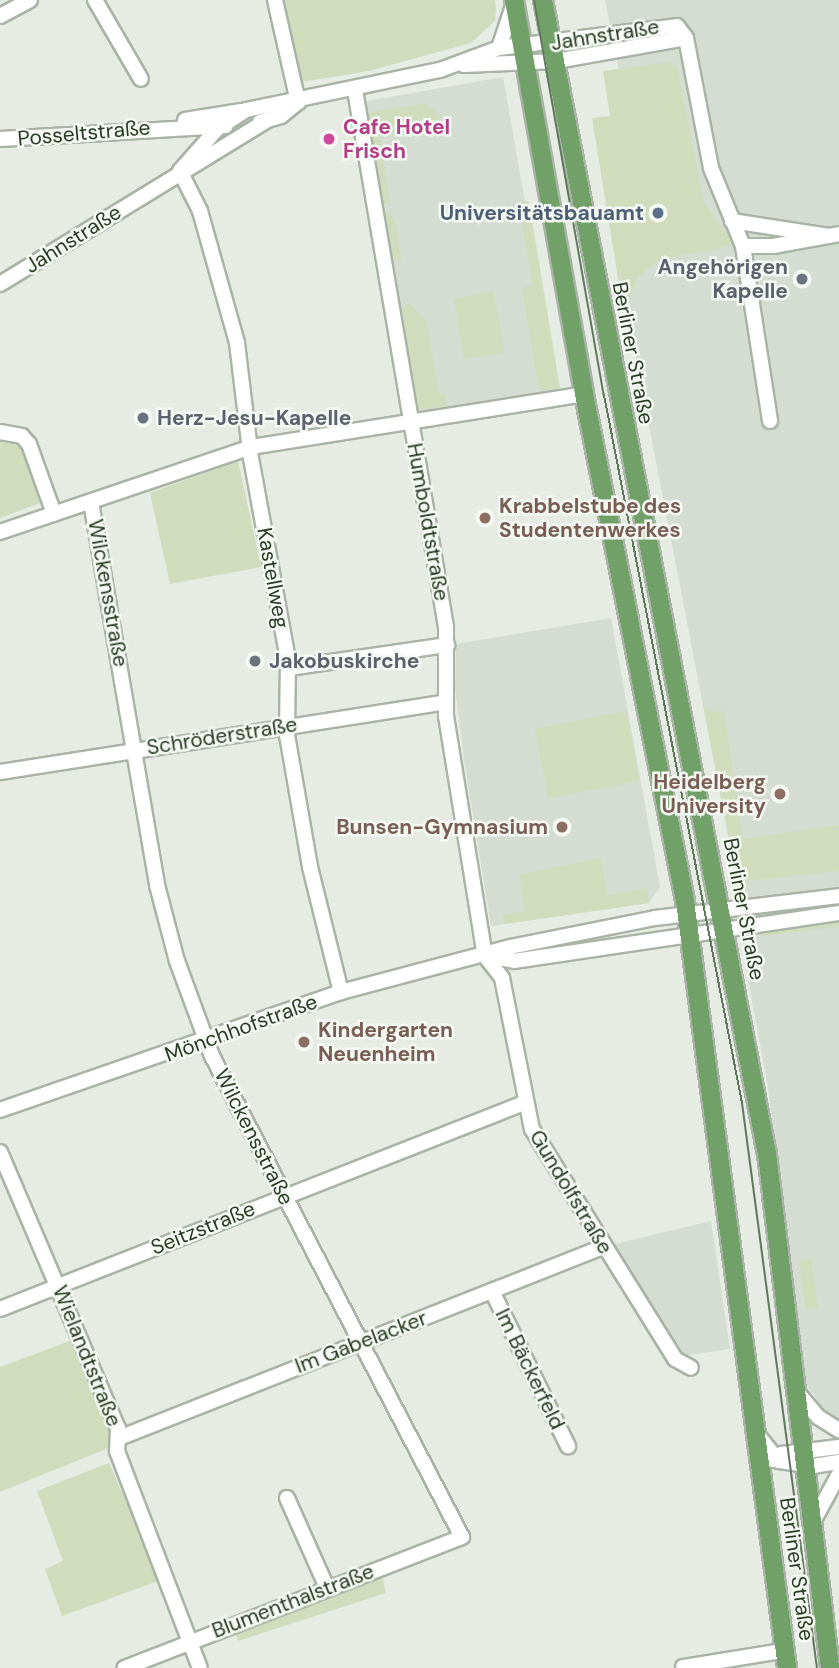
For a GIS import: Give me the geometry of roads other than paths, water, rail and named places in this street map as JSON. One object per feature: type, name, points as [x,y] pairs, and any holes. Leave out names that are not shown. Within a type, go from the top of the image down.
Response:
[{"type":"main road","name":"Berliner Straße","points":[[514,0],[584,394],[687,915],[787,1668]]},
{"type":"main road","name":"Berliner Straße","points":[[543,0],[767,1154],[814,1520],[830,1668]]},
{"type":"street","points":[[0,16],[30,0]]},
{"type":"street","points":[[95,0],[141,79]]},
{"type":"street","points":[[275,0],[298,102]]},
{"type":"street","points":[[499,48],[514,0]]},
{"type":"street","name":"Jahnstraße","points":[[180,170],[222,126],[246,110],[298,102],[460,65],[554,52],[671,24],[686,38],[711,168],[732,221]]},
{"type":"street","name":"Jahnstraße","points":[[460,65],[499,48],[525,55]]},
{"type":"street","name":"Humboldtstraße","points":[[355,90],[447,645],[445,702],[485,956]]},
{"type":"street","name":"Jahnstraße","points":[[1,287],[180,170],[298,102]]},
{"type":"street","name":"Posseltstraße","points":[[167,126],[246,110]]},
{"type":"street","name":"Jahnstraße","points":[[222,126],[268,120]]},
{"type":"street","name":"Posseltstraße","points":[[0,139],[167,126],[222,126]]},
{"type":"street","name":"Kastellweg","points":[[180,170],[200,211],[237,343],[251,447],[289,668],[287,725],[310,867],[341,992]]},
{"type":"street","points":[[732,221],[834,235]]},
{"type":"street","points":[[732,221],[743,246],[770,421]]},
{"type":"street","points":[[743,246],[834,235]]},
{"type":"street","points":[[0,532],[251,447],[584,394]]},
{"type":"street","points":[[0,432],[22,436],[29,444],[54,514]]},
{"type":"street","name":"Wilckensstraße","points":[[91,502],[136,750],[157,885],[177,961],[206,1041],[462,1537]]},
{"type":"street","points":[[289,668],[447,645]]},
{"type":"street","name":"Schröderstraße","points":[[0,772],[445,702]]},
{"type":"street","name":"Mönchhofstraße","points":[[0,1110],[206,1041],[341,992],[485,956],[510,947],[687,915],[839,896]]},
{"type":"street","name":"Mönchhofstraße","points":[[485,956],[514,961],[839,913]]},
{"type":"street","name":"Gundolfstraße","points":[[485,956],[502,978],[524,1103],[538,1141],[675,1359],[691,1368]]},
{"type":"street","name":"Seitzstraße","points":[[0,1309],[284,1195],[524,1103]]},
{"type":"street","name":"Wielandtstraße","points":[[0,1152],[119,1438],[117,1451],[200,1668]]},
{"type":"street","name":"Im Gabelacker","points":[[119,1438],[603,1247]]},
{"type":"street","name":"Im Bäckerfeld","points":[[492,1291],[568,1446]]},
{"type":"street","points":[[798,1393],[818,1417],[839,1430]]},
{"type":"street","points":[[756,1433],[775,1457],[839,1462]]},
{"type":"street","points":[[805,1458],[839,1447]]},
{"type":"street","name":"Berliner Straße","points":[[761,1476],[775,1457]]},
{"type":"street","points":[[814,1520],[839,1475]]},
{"type":"street","points":[[287,1498],[327,1588]]},
{"type":"street","name":"Blumenthalstraße","points":[[124,1668],[462,1537]]},
{"type":"street","points":[[683,1667],[776,1652]]},
{"type":"tram line","points":[[534,0],[604,395],[742,1103],[817,1668]]},
{"type":"place","name":"Cafe Hotel Frisch","points":[[329,139]]},
{"type":"place","name":"Universitätsbauamt","points":[[658,213]]},
{"type":"place","name":"Angehörigen Kapelle","points":[[802,279]]},
{"type":"place","name":"Herz-Jesu-Kapelle","points":[[143,418]]},
{"type":"place","name":"Krabbelstube des Studentenwerkes","points":[[485,518]]},
{"type":"place","name":"Jakobuskirche","points":[[255,661]]},
{"type":"place","name":"Heidelberg University","points":[[780,794]]},
{"type":"place","name":"Bunsen-Gymnasium","points":[[562,827]]},
{"type":"place","name":"Kindergarten Neuenheim","points":[[304,1042]]}]
